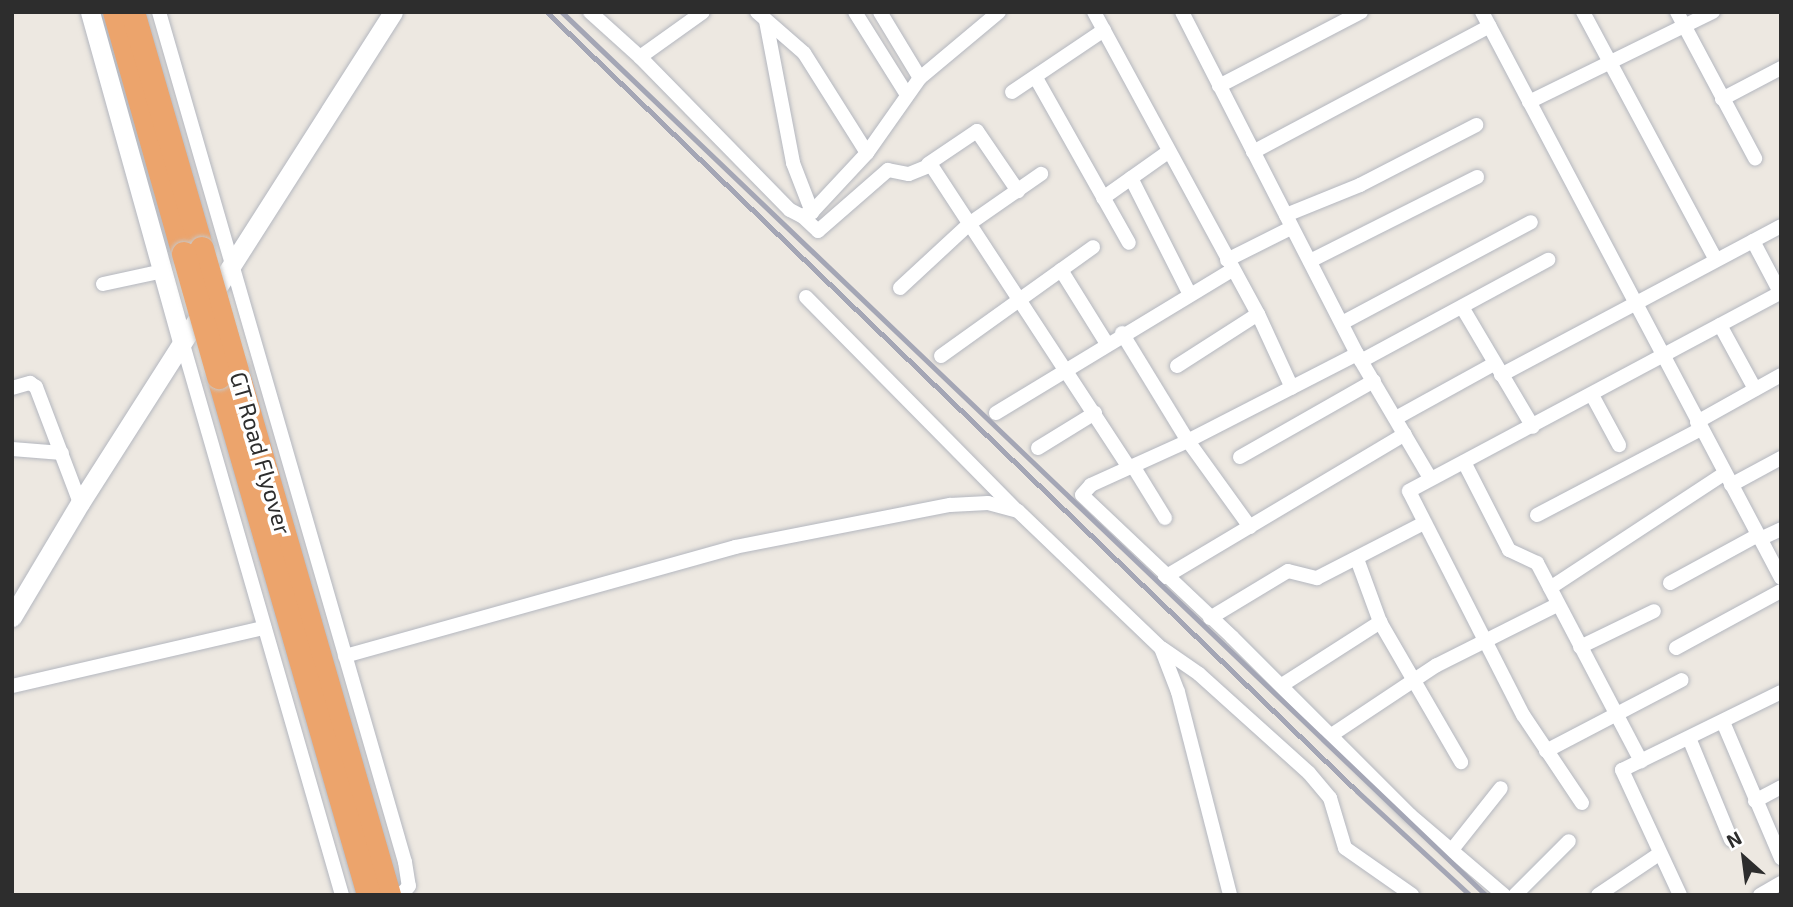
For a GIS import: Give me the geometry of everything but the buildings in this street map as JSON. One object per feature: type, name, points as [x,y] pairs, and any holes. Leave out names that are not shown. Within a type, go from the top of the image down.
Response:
[{"type":"highway","name":"GT Road Flyover","points":[[115,12],[193,251]]},
{"type":"highway","name":"GT Road Flyover","points":[[133,12],[193,251],[369,895]]},
{"type":"highway","name":"GT Road Flyover","points":[[228,374],[389,895]]},
{"type":"street","points":[[90,12],[342,895]]},
{"type":"street","points":[[159,12],[405,862],[409,886],[401,895]]},
{"type":"street","points":[[15,607],[393,12]]},
{"type":"street","points":[[590,12],[640,57],[790,210],[807,214]]},
{"type":"street","points":[[640,57],[703,12]]},
{"type":"street","points":[[855,12],[907,96]]},
{"type":"street","points":[[880,12],[920,78]]},
{"type":"street","points":[[807,214],[867,152],[920,78],[999,12]]},
{"type":"street","points":[[1094,12],[1229,265],[1258,314],[1292,388]]},
{"type":"street","points":[[1182,12],[1359,358],[1430,478]]},
{"type":"street","points":[[1219,86],[1361,12]]},
{"type":"street","points":[[1482,12],[1781,578]]},
{"type":"street","points":[[1583,12],[1716,260]]},
{"type":"street","points":[[1677,12],[1755,158]]},
{"type":"street","points":[[1529,102],[1713,12]]},
{"type":"street","points":[[762,17],[804,53],[867,152]]},
{"type":"street","points":[[762,17],[793,163],[807,214],[818,231],[888,170],[909,174],[977,131],[1018,191]]},
{"type":"street","points":[[1253,152],[1490,26]]},
{"type":"street","points":[[1012,92],[1104,30]]},
{"type":"street","points":[[1722,99],[1781,68]]},
{"type":"street","points":[[1036,78],[1129,243]]},
{"type":"street","points":[[996,413],[1189,293],[1289,222],[1476,125]]},
{"type":"street","points":[[1103,198],[1168,152]]},
{"type":"street","points":[[928,164],[1068,369],[1165,518]]},
{"type":"street","points":[[900,288],[970,224],[1041,174]]},
{"type":"street","points":[[1310,261],[1477,177]]},
{"type":"street","points":[[1131,178],[1189,293]]},
{"type":"street","points":[[1342,323],[1531,222]]},
{"type":"street","points":[[1396,418],[1634,303],[1781,226]]},
{"type":"street","points":[[1582,803],[1546,751],[1482,641],[1409,491],[1533,428],[1662,355],[1780,293],[1753,241]]},
{"type":"street","points":[[941,356],[1093,247]]},
{"type":"street","points":[[1504,895],[1451,851],[1330,736],[1282,685],[1165,577],[1082,495],[1086,488],[1359,358],[1462,307],[1548,260]]},
{"type":"street","points":[[1061,270],[1107,344]]},
{"type":"street","points":[[103,284],[163,271]]},
{"type":"street","points":[[806,297],[1018,511],[1161,648],[1199,674],[1309,773],[1331,798],[1345,848],[1412,895]]},
{"type":"street","points":[[1462,307],[1533,428]]},
{"type":"street","points":[[1177,366],[1258,314]]},
{"type":"street","points":[[1720,325],[1755,389]]},
{"type":"street","points":[[1122,333],[1188,441],[1250,527]]},
{"type":"street","points":[[1537,515],[1699,425],[1781,375]]},
{"type":"street","points":[[1240,457],[1374,381]]},
{"type":"street","points":[[12,388],[30,383],[37,387],[80,503]]},
{"type":"street","points":[[1592,395],[1619,445]]},
{"type":"street","points":[[1038,448],[1095,413]]},
{"type":"street","points":[[1165,577],[1405,434]]},
{"type":"street","points":[[12,449],[62,453]]},
{"type":"street","points":[[1550,588],[1728,479],[1781,458]]},
{"type":"street","points":[[1464,462],[1509,550],[1533,558],[1641,761]]},
{"type":"street","points":[[345,656],[735,547],[950,505],[988,503],[1018,511]]},
{"type":"street","points":[[1210,618],[1288,571],[1317,578],[1424,523]]},
{"type":"street","points":[[1670,583],[1759,537],[1781,529]]},
{"type":"street","points":[[1357,559],[1380,622],[1412,682],[1461,762]]},
{"type":"street","points":[[1676,648],[1781,591]]},
{"type":"street","points":[[1330,736],[1412,682],[1482,641],[1557,605]]},
{"type":"street","points":[[1580,647],[1654,611]]},
{"type":"street","points":[[1282,685],[1380,622]]},
{"type":"street","points":[[12,686],[264,628]]},
{"type":"street","points":[[1161,648],[1178,692],[1230,895]]},
{"type":"street","points":[[1546,751],[1682,680]]},
{"type":"street","points":[[1680,895],[1621,773],[1781,692]]},
{"type":"street","points":[[1723,722],[1781,858]]},
{"type":"street","points":[[1689,738],[1731,841]]},
{"type":"street","points":[[1755,801],[1781,787]]},
{"type":"street","points":[[1451,851],[1502,788]]},
{"type":"street","points":[[1515,895],[1569,841]]},
{"type":"street","points":[[1598,895],[1659,854]]},
{"type":"street","points":[[1760,895],[1781,883]]},
{"type":"railway","points":[[547,12],[1357,791],[1470,895]]},
{"type":"railway","points":[[562,12],[1486,895]]}]
